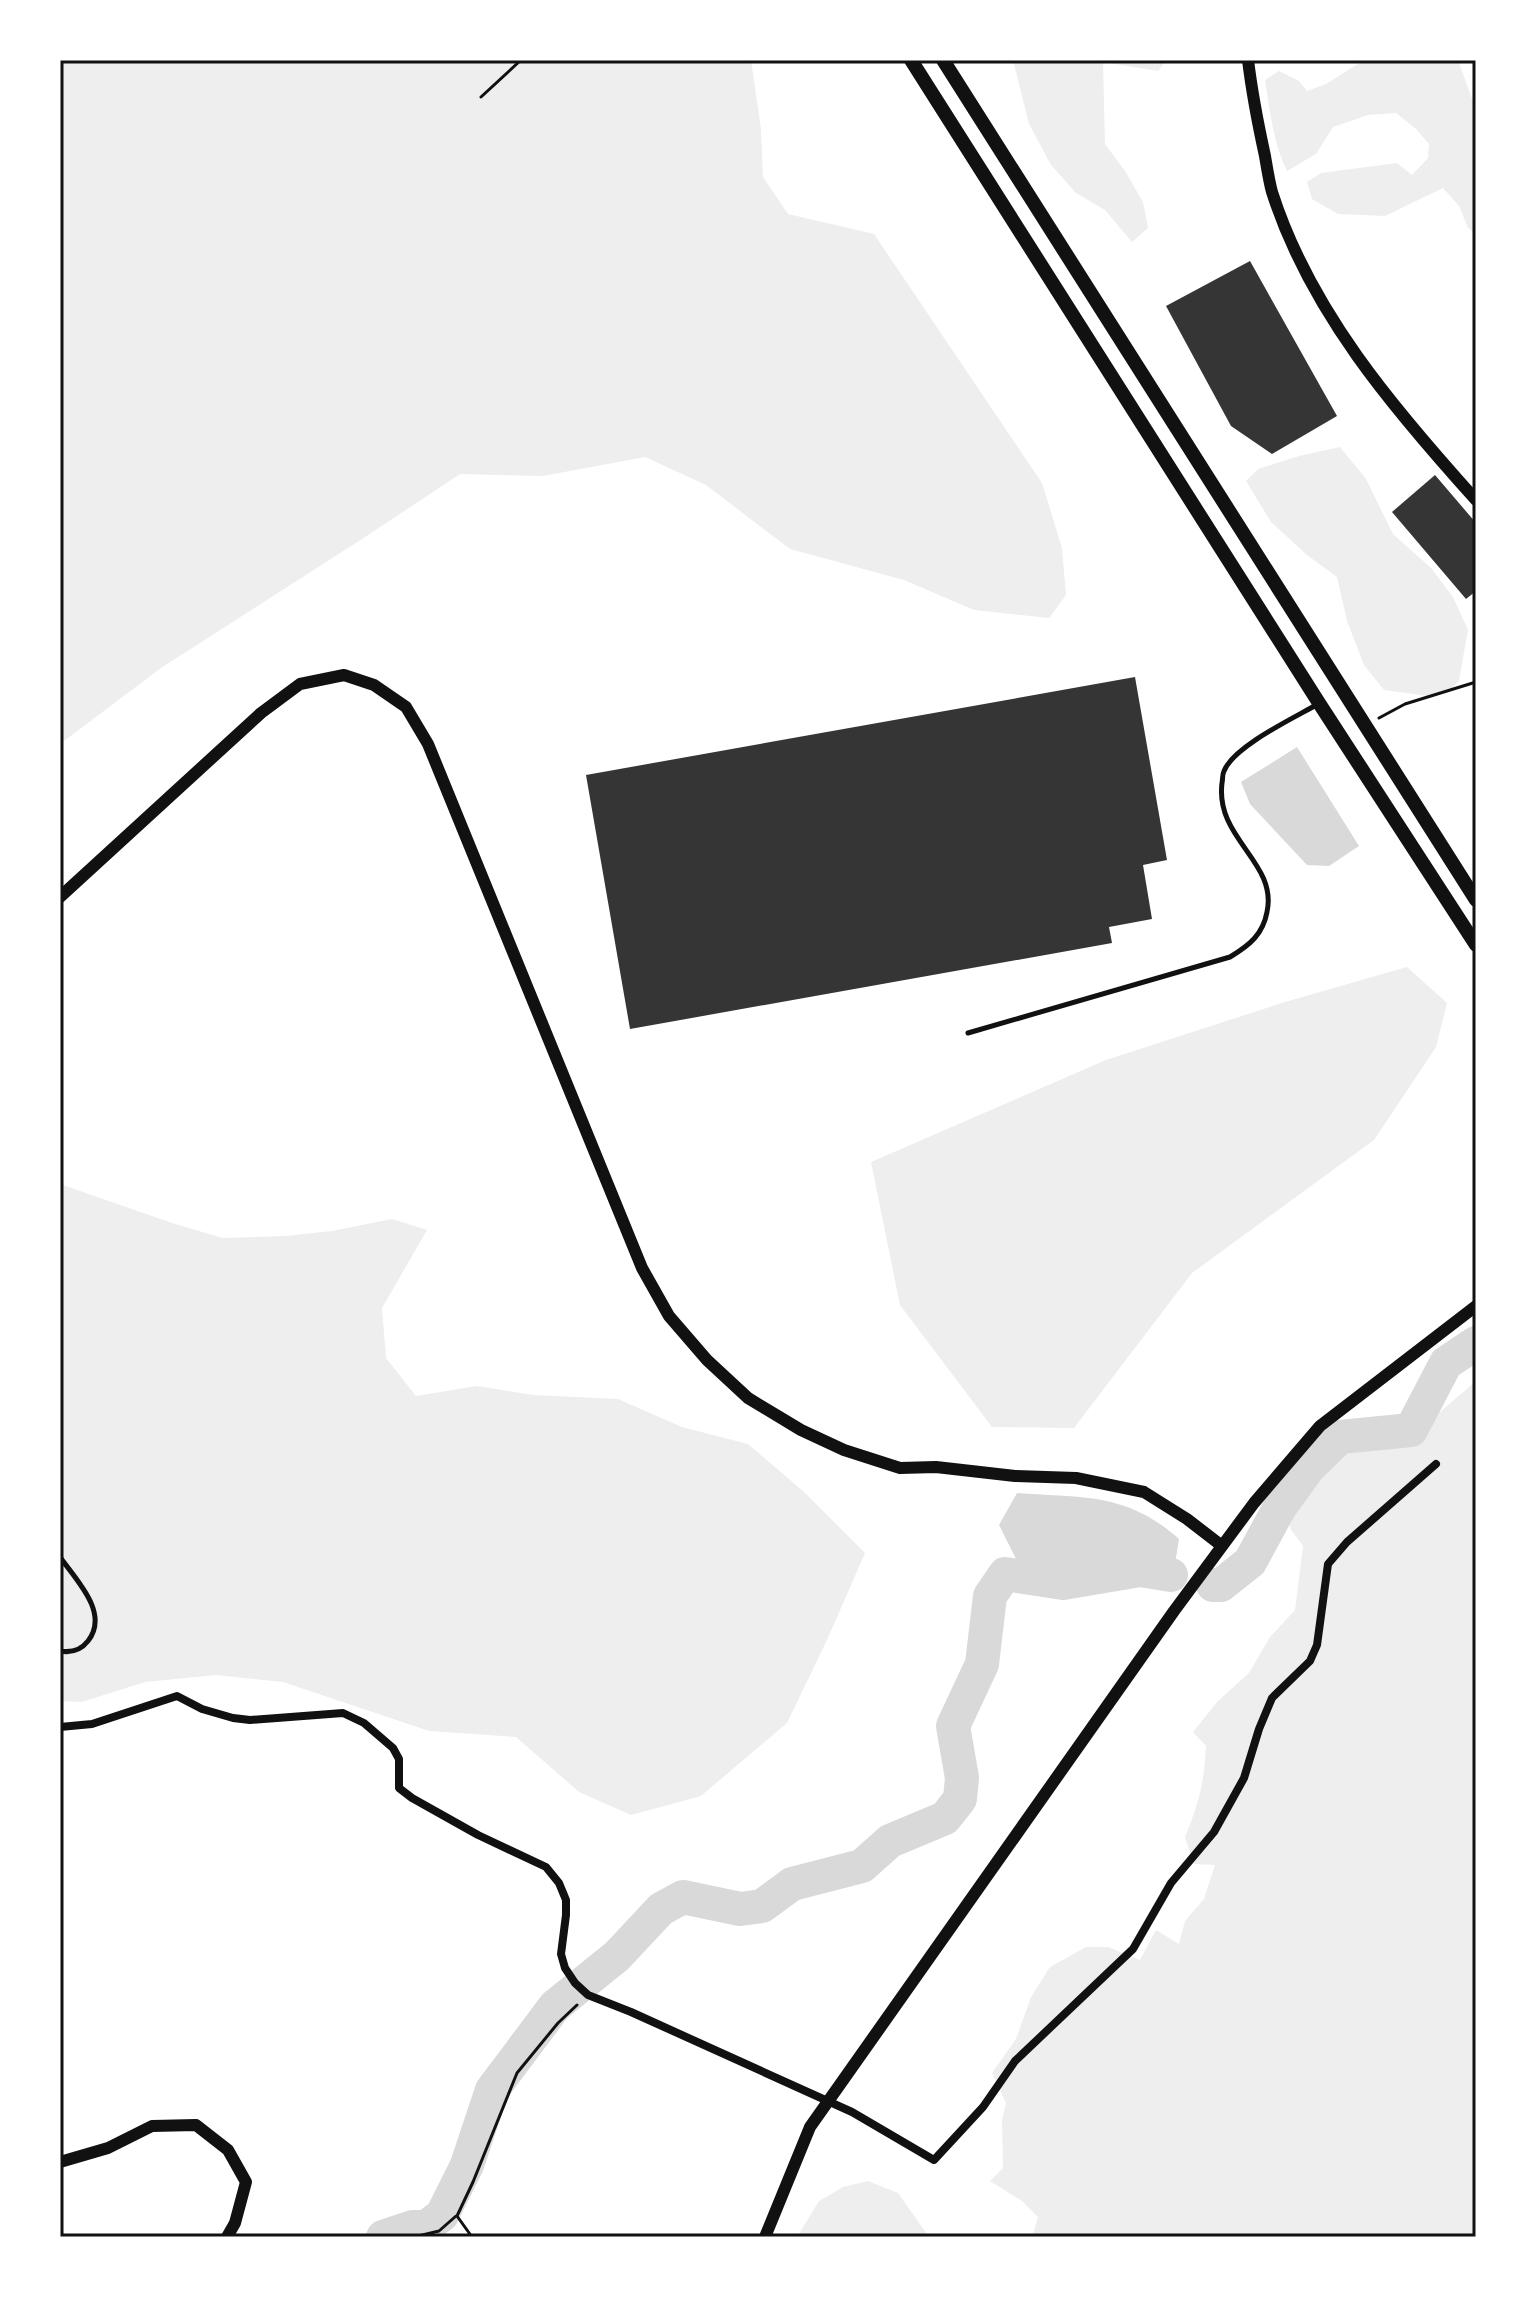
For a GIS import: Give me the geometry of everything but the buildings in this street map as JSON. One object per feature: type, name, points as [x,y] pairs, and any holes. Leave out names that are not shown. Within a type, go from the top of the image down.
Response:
[{"type":"main road","points":[[911,60],[1476,945]]},
{"type":"main road","points":[[943,60],[1476,900]]},
{"type":"street","points":[[1248,60],[1272,191],[1295,248],[1325,307],[1347,343],[1476,500]]},
{"type":"street","points":[[60,897],[261,713],[300,684],[344,675],[374,685],[406,707],[428,744],[642,1268],[669,1316],[707,1360],[748,1398],[801,1430],[844,1450],[900,1468],[936,1467],[1015,1476],[1076,1478],[1144,1492],[1222,1546]]},
{"type":"street","points":[[765,2237],[810,2127],[1174,1611],[1254,1503],[1320,1426],[1476,1306]]},
{"type":"street","points":[[60,1727],[92,1724],[177,1696],[202,1709],[233,1718],[250,1720],[343,1713],[364,1723],[393,1748],[399,1759],[399,1788],[478,1835],[546,1867],[559,1883],[566,1900],[561,1954],[565,1968],[588,1995],[852,2112],[934,2160],[983,2107],[1015,2061],[1133,1949],[1171,1883],[1214,1832],[1244,1778],[1272,1698],[1310,1661],[1317,1645],[1328,1564],[1347,1542],[1436,1464]]},
{"type":"street","points":[[60,2162],[108,2148],[152,2126],[196,2125],[228,2150],[246,2182],[235,2223],[227,2237]]},
{"type":"lane","points":[[968,1033],[1230,957],[1250,945],[1264,927],[1270,901],[1265,878],[1226,821],[1221,796],[1224,771],[1235,756],[1253,742],[1319,703]]},
{"type":"lane","points":[[60,1557],[96,1615],[93,1635],[85,1646],[74,1651],[60,1651]]},
{"type":"path","points":[[481,97],[521,60]]},
{"type":"path","points":[[1364,726],[1405,704],[1476,682]]},
{"type":"path","points":[[414,2237],[439,2231],[457,2216],[517,2073],[558,2023],[588,1995]]},
{"type":"path","points":[[457,2216],[472,2237]]},
{"type":"shaded area","points":[[60,60],[751,60],[761,129],[763,177],[788,214],[874,234],[1042,483],[1062,548],[1066,595],[1049,618],[974,610],[904,580],[790,549],[706,485],[645,457],[543,476],[460,474],[161,668],[60,744]]},
{"type":"shaded area","points":[[1013,60],[1166,60],[1158,71],[1103,62],[1105,144],[1143,202],[1148,228],[1132,242],[1105,210],[1076,193],[1051,165],[1029,124]]},
{"type":"shaded area","points":[[1364,60],[1458,60],[1476,110],[1476,234],[1468,228],[1459,206],[1443,188],[1385,216],[1338,214],[1312,199],[1307,182],[1321,173],[1397,163],[1412,175],[1428,158],[1429,144],[1396,113],[1368,115],[1333,127],[1316,154],[1287,171],[1275,138],[1265,80],[1279,71],[1299,81],[1307,91],[1326,84]]},
{"type":"shaded area","points":[[1340,447],[1366,479],[1393,534],[1431,568],[1453,597],[1468,630],[1459,680],[1450,691],[1428,696],[1384,690],[1364,665],[1347,621],[1337,577],[1271,522],[1246,481],[1258,469]]},
{"type":"shaded area","points":[[1297,747],[1359,846],[1329,866],[1307,865],[1250,804],[1241,782]]},
{"type":"shaded area","points":[[1407,967],[1447,1003],[1436,1047],[1374,1140],[1192,1273],[1074,1428],[992,1427],[900,1305],[871,1162],[1106,1060],[1285,1002]]},
{"type":"shaded area","points":[[60,1184],[223,1238],[332,1231],[392,1219],[427,1230],[382,1308],[386,1358],[416,1396],[477,1386],[533,1395],[618,1399],[682,1427],[748,1444],[803,1491],[865,1553],[787,1723],[701,1796],[631,1815],[579,1792],[516,1737],[429,1731],[283,1682],[216,1675],[145,1682],[82,1702],[60,1701]]},
{"type":"shaded area","points":[[1476,1381],[1476,2237],[1032,2237],[1038,2217],[1022,2201],[990,2181],[1003,2168],[1002,2120],[1006,2103],[992,2073],[1016,2039],[1031,1997],[1050,1967],[1086,1947],[1108,1947],[1140,1960],[1156,1930],[1179,1944],[1185,1921],[1204,1899],[1215,1865],[1194,1864],[1185,1837],[1200,1793],[1206,1746],[1193,1732],[1218,1701],[1249,1673],[1270,1637],[1295,1610],[1303,1546],[1290,1528],[1293,1493],[1338,1443],[1381,1442],[1425,1425]]},
{"type":"shaded area","points":[[1017,1493],[1103,1500],[1141,1513],[1179,1539],[1175,1564],[1138,1559],[1056,1571],[1018,1563],[999,1525]]},
{"type":"shaded area","points":[[868,2181],[898,2193],[929,2237],[797,2237],[819,2201],[843,2187]]},
{"type":"waterway","points":[[1213,1585],[1221,1585],[1250,1562],[1280,1507],[1309,1467],[1340,1437],[1411,1430],[1446,1363],[1476,1343]]},
{"type":"waterway","points":[[383,2237],[413,2227],[426,2227],[442,2215],[467,2165],[492,2090],[555,2006],[617,1956],[661,1909],[683,1897],[740,1909],[762,1906],[792,1884],[862,1866],[890,1841],[945,1818],[960,1799],[962,1778],[953,1726],[982,1664],[990,1596],[1005,1574],[1063,1583],[1140,1570],[1171,1575]]}]
